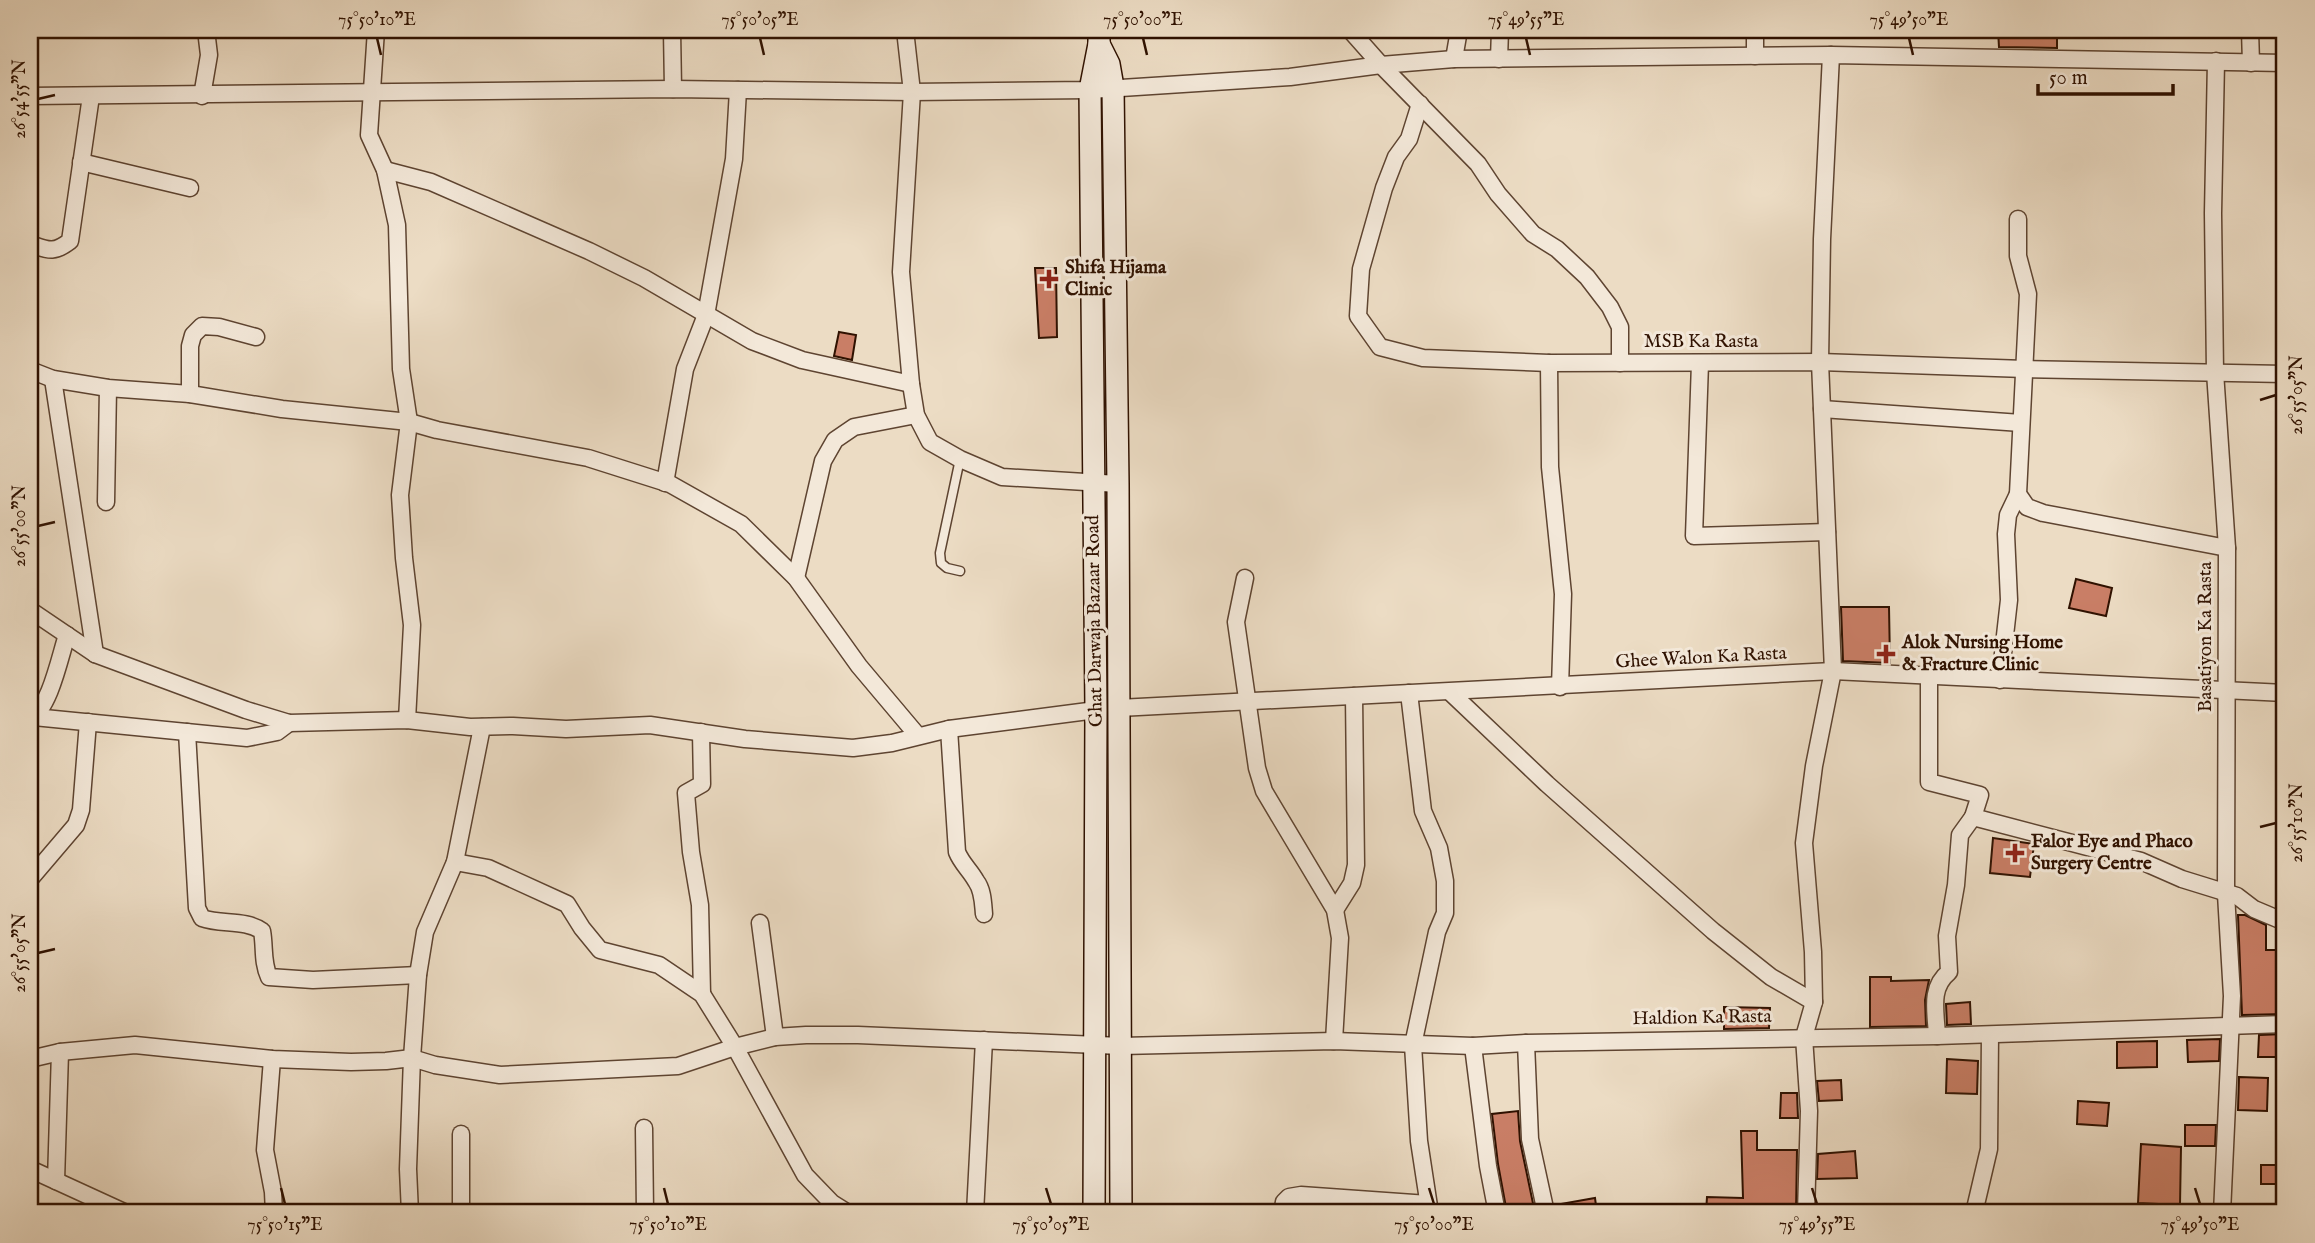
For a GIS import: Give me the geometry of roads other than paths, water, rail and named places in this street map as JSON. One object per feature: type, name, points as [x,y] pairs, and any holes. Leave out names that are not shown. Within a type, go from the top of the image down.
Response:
[{"type":"street","points":[[202,96],[209,55],[206,30]]},
{"type":"street","points":[[376,30],[369,135],[385,170],[397,225],[401,369],[409,422],[400,495],[412,625],[407,720]]},
{"type":"street","points":[[672,30],[673,89]]},
{"type":"street","points":[[905,30],[912,92],[901,272],[916,415],[930,442],[960,459],[1002,477],[1118,484]]},
{"type":"street","points":[[1350,30],[1478,164],[1497,194],[1534,234],[1557,249],[1587,277],[1610,307],[1620,327],[1620,363]]},
{"type":"street","points":[[1454,59],[1459,30]]},
{"type":"street","points":[[1499,59],[1500,30]]},
{"type":"street","points":[[1755,30],[1755,56]]},
{"type":"street","points":[[2250,30],[2251,63]]},
{"type":"street","points":[[1099,37],[1109,64],[1113,87],[1118,484],[1121,1213]]},
{"type":"street","name":"Ghat Darwaja Bazaar Road","points":[[1094,1213],[1096,710],[1090,90],[1099,37]]},
{"type":"street","points":[[1806,1213],[1809,1111],[1804,1037],[1814,1002],[1813,952],[1804,843],[1814,766],[1833,671],[1820,362],[1830,55]]},
{"type":"street","points":[[30,96],[673,89],[912,92],[1090,90],[1290,77],[1454,59],[1830,55],[2285,63]]},
{"type":"street","name":"Basatiyon Ka Rasta","points":[[2216,61],[2213,213],[2215,372],[2227,548],[2226,894],[2232,996],[2222,1213]]},
{"type":"street","points":[[665,483],[685,369],[706,315],[734,159],[738,90]]},
{"type":"street","points":[[30,244],[50,251],[70,242],[91,96]]},
{"type":"street","name":"MSB Ka Rasta","points":[[1420,104],[1409,139],[1396,157],[1384,188],[1361,269],[1359,316],[1380,346],[1402,353],[1423,358],[1549,363],[1820,362],[2285,374]]},
{"type":"street","points":[[81,162],[190,188]]},
{"type":"street","points":[[385,170],[431,182],[538,228],[644,278],[752,341],[802,360],[911,384]]},
{"type":"street","points":[[2000,680],[2009,600],[2006,534],[2008,515],[2018,494],[2028,295],[2018,256],[2018,219]]},
{"type":"street","points":[[190,394],[190,346],[192,335],[202,326],[219,327],[256,337]]},
{"type":"street","points":[[1549,363],[1550,467],[1563,594],[1560,687]]},
{"type":"street","points":[[1700,363],[1694,536],[1827,532]]},
{"type":"street","points":[[30,370],[53,379],[108,388],[190,394],[282,409],[409,422],[436,430],[588,458],[665,483],[741,524],[796,578],[859,666],[918,736]]},
{"type":"street","points":[[53,379],[95,653]]},
{"type":"street","points":[[106,502],[108,388]]},
{"type":"street","points":[[1822,409],[2021,423]]},
{"type":"street","points":[[796,578],[823,461],[835,440],[854,427],[916,415]]},
{"type":"street","points":[[2018,494],[2028,507],[2043,513],[2227,548]]},
{"type":"street","points":[[1245,578],[1236,622],[1257,768],[1264,791],[1335,911],[1340,938],[1334,1041]]},
{"type":"street","points":[[30,610],[95,653],[246,710],[289,723],[407,720],[482,727],[565,729],[650,725],[777,742],[853,748],[892,744],[949,729],[1119,708]]},
{"type":"street","points":[[32,718],[45,703],[67,635]]},
{"type":"street","name":"Ghee Walon Ka Rasta","points":[[1119,708],[1833,671],[2285,693]]},
{"type":"street","points":[[1929,677],[1929,782],[1980,795],[1973,817],[1960,835],[1956,885],[1947,936],[1949,972],[1938,981],[1936,991],[1937,1037]]},
{"type":"street","points":[[1450,692],[1547,784],[1713,931],[1771,977],[1814,1002]]},
{"type":"street","points":[[1282,1213],[1284,1202],[1289,1197],[1301,1195],[1429,1208],[1419,1141],[1413,1045],[1437,932],[1445,913],[1445,881],[1439,848],[1423,811],[1409,693]]},
{"type":"street","points":[[1335,911],[1352,883],[1356,865],[1354,696]]},
{"type":"street","points":[[32,718],[247,738],[277,732],[289,723]]},
{"type":"street","points":[[30,880],[76,825],[81,810],[88,722]]},
{"type":"street","points":[[410,1213],[408,1169],[418,975],[425,932],[455,862],[482,727]]},
{"type":"street","points":[[949,729],[957,852],[981,890],[984,914]]},
{"type":"street","points":[[187,732],[197,908],[202,918],[246,925],[262,931],[263,964],[269,977],[313,979],[418,975]]},
{"type":"street","points":[[701,732],[702,784],[686,793],[691,852],[700,905],[702,994]]},
{"type":"street","points":[[1973,817],[2141,861],[2182,879],[2237,896],[2255,909],[2285,922]]},
{"type":"street","points":[[455,862],[488,868],[567,904],[600,950],[659,965],[702,994],[736,1047],[805,1175],[832,1203],[848,1213]]},
{"type":"street","points":[[760,923],[775,1037]]},
{"type":"street","name":"Haldion Ka Rasta","points":[[30,1059],[60,1052],[135,1045],[272,1059],[351,1062],[412,1058],[435,1065],[500,1075],[678,1066],[775,1037],[859,1035],[1121,1046],[1334,1041],[1473,1046],[1804,1037],[1937,1037],[2285,1024]]},
{"type":"street","points":[[1974,1213],[1989,1149],[1990,1035]]},
{"type":"street","points":[[975,1213],[984,1040]]},
{"type":"street","points":[[1526,1043],[1530,1139],[1546,1213]]},
{"type":"street","points":[[1473,1046],[1488,1166],[1497,1213]]},
{"type":"street","points":[[56,1181],[60,1052]]},
{"type":"street","points":[[272,1059],[265,1150],[274,1213]]},
{"type":"street","points":[[644,1128],[645,1213]]},
{"type":"street","points":[[461,1134],[461,1213]]},
{"type":"street","points":[[30,1169],[126,1213]]},
{"type":"lane","points":[[960,459],[940,553],[941,563],[947,568],[960,571]]},
{"type":"place","name":"Shifa Hijama Clinic","points":[[1049,279]]},
{"type":"place","name":"Alok Nursing Home & Fracture Clinic","points":[[1886,654]]},
{"type":"place","name":"Falor Eye and Phaco Surgery Centre","points":[[2015,853]]}]
